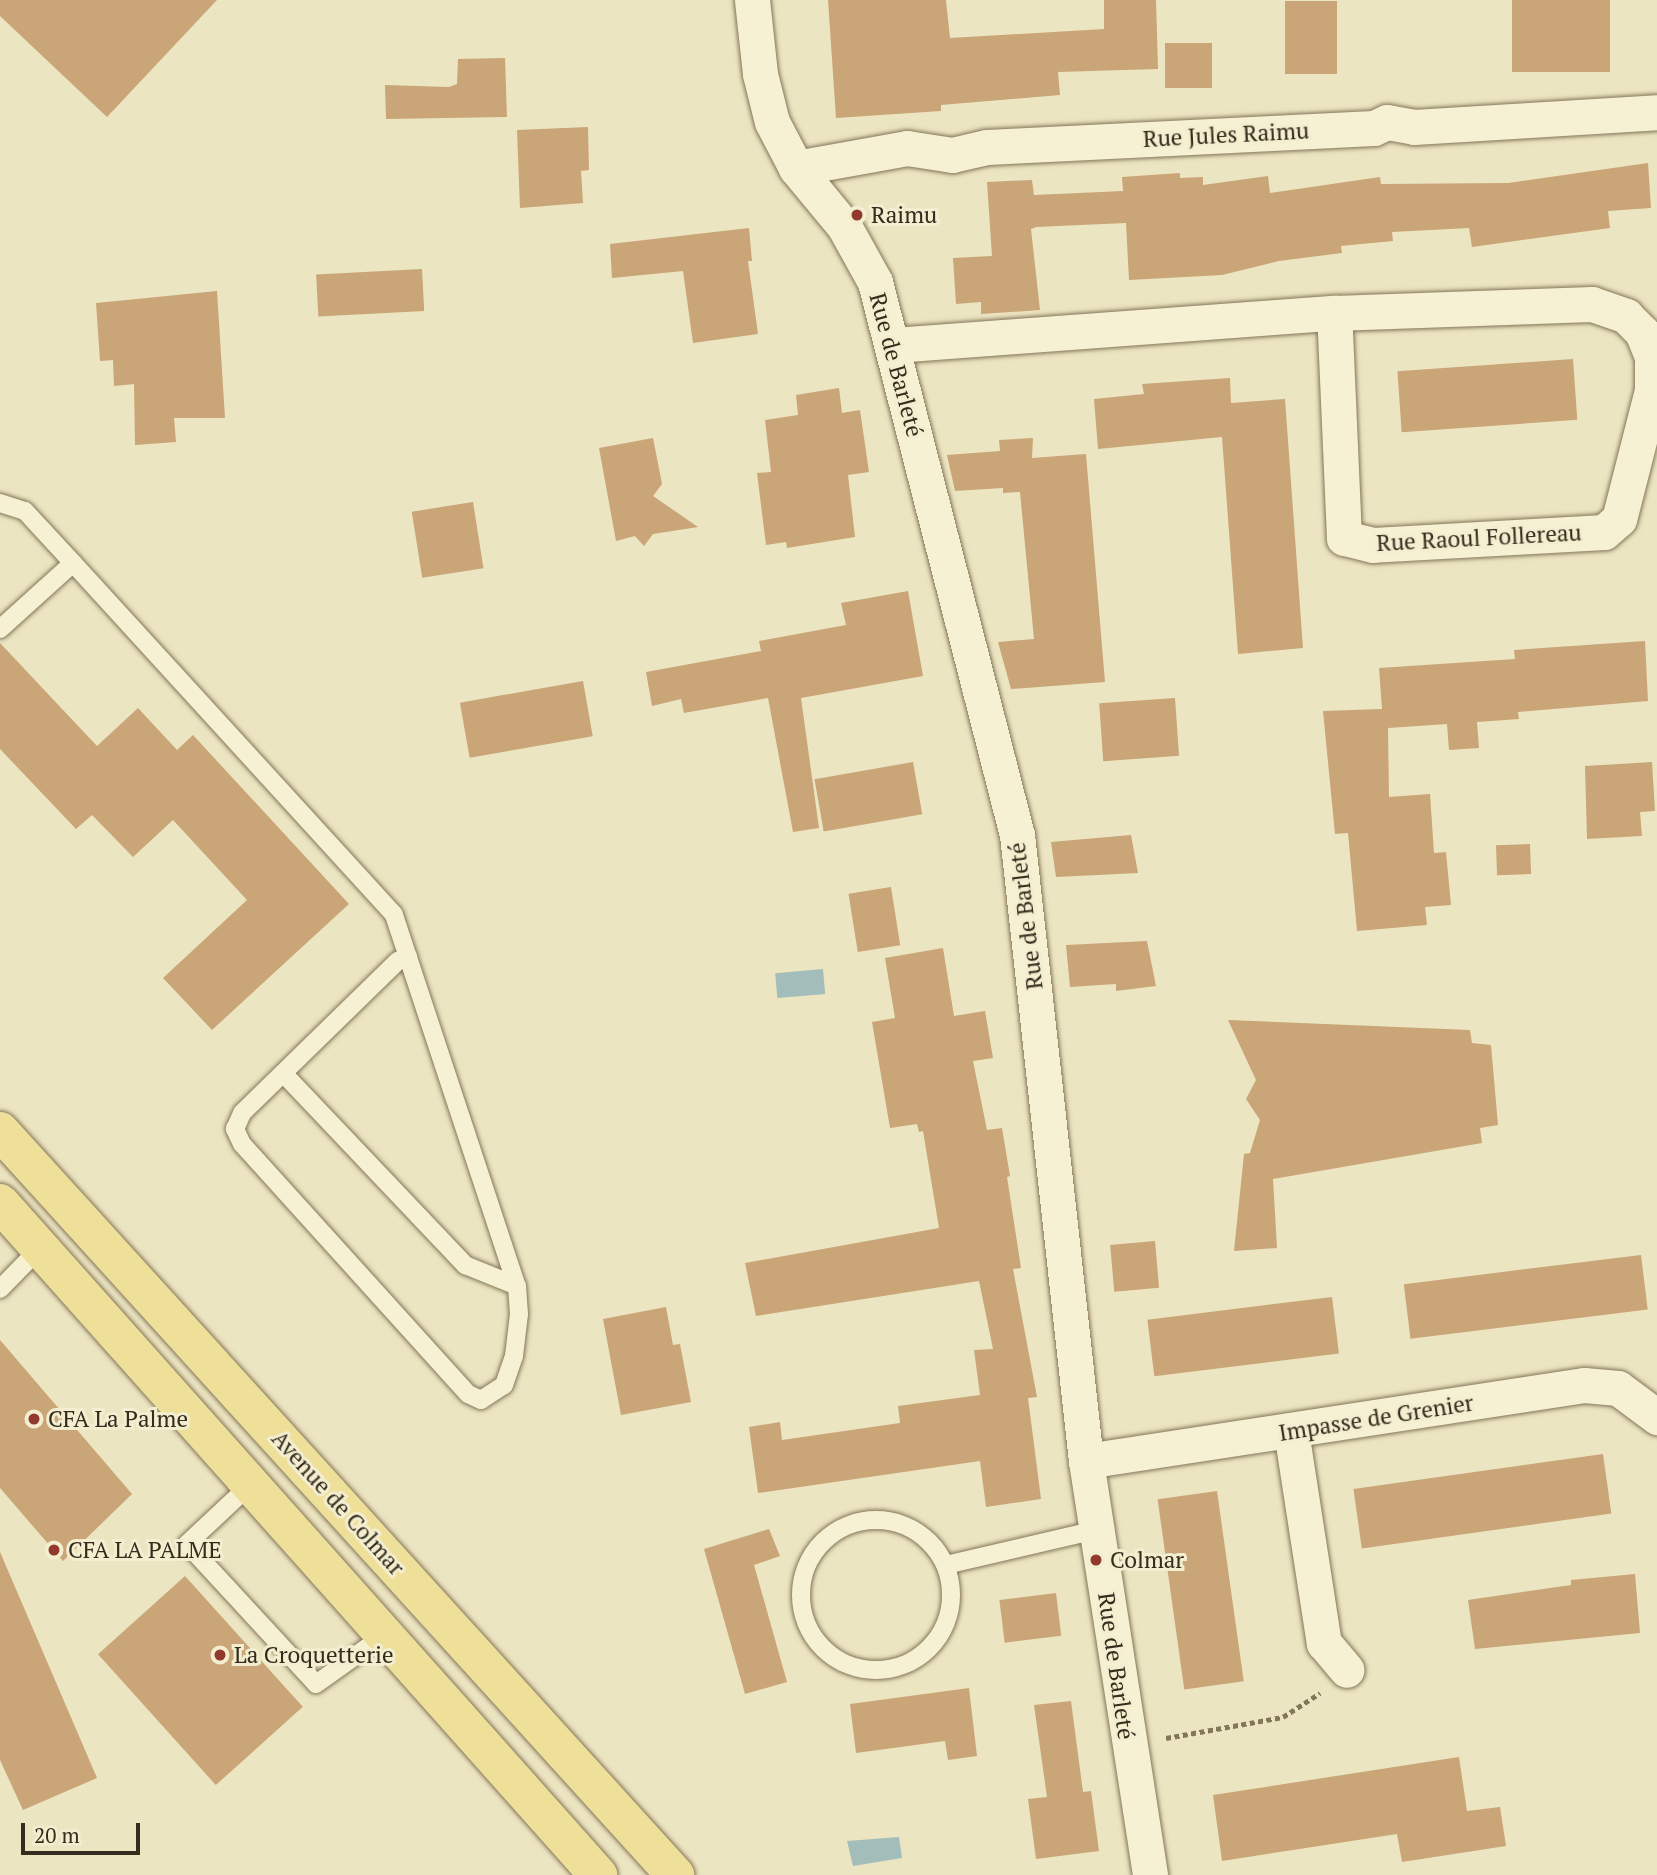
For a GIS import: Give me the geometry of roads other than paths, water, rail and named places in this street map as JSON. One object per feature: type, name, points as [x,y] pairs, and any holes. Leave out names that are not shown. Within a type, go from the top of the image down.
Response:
[{"type":"main road","name":"Avenue de Colmar","points":[[0,1131],[675,1875]]},
{"type":"main road","points":[[0,1203],[598,1875]]},
{"type":"street","name":"Rue de Barleté","points":[[752,0],[760,74],[772,122],[796,168],[863,257],[894,345],[1017,835],[1086,1461],[1150,1875]]},
{"type":"street","name":"Rue Jules Raimu","points":[[796,168],[907,148],[952,155],[987,147],[1374,128],[1387,121],[1414,127],[1657,112]]},
{"type":"street","name":"Rue Raoul Follereau","points":[[894,345],[1334,313],[1592,304],[1626,316],[1649,346],[1652,390],[1619,519],[1604,532],[1373,545],[1344,538],[1334,313]]},
{"type":"street","name":"Impasse de Grenier","points":[[1086,1461],[1584,1385],[1618,1388],[1634,1396],[1657,1417]]},
{"type":"street","points":[[1291,1431],[1324,1643],[1347,1670]]},
{"type":"lane","points":[[0,503],[24,512],[73,563],[394,915],[408,957],[516,1286],[519,1314],[514,1356],[504,1385],[481,1400],[468,1394],[242,1144],[235,1129],[242,1114],[283,1073],[398,961],[408,957]]},
{"type":"lane","points":[[0,629],[73,563]]},
{"type":"lane","points":[[283,1073],[465,1265],[516,1286]]},
{"type":"lane","points":[[0,1289],[40,1248]]},
{"type":"lane","points":[[250,1485],[187,1544],[316,1684],[372,1644],[395,1647]]},
{"type":"lane","points":[[875,1520],[912,1528],[932,1543],[946,1565],[952,1589],[951,1613],[941,1636],[924,1655],[903,1667],[878,1671],[853,1668],[832,1657],[814,1639],[803,1616],[800,1591],[806,1566],[819,1545],[839,1529],[875,1520]]},
{"type":"lane","points":[[946,1565],[1096,1530]]},
{"type":"water","points":[[823,969],[825,994],[777,998],[775,973]]},
{"type":"water","points":[[899,1837],[902,1858],[853,1866],[847,1841]]},
{"type":"place","name":"Raimu","points":[[857,215]]},
{"type":"place","name":"CFA La Palme","points":[[34,1419]]},
{"type":"place","name":"CFA LA PALME","points":[[54,1550]]},
{"type":"place","name":"Colmar","points":[[1096,1560]]},
{"type":"place","name":"La Croquetterie","points":[[220,1655]]}]
